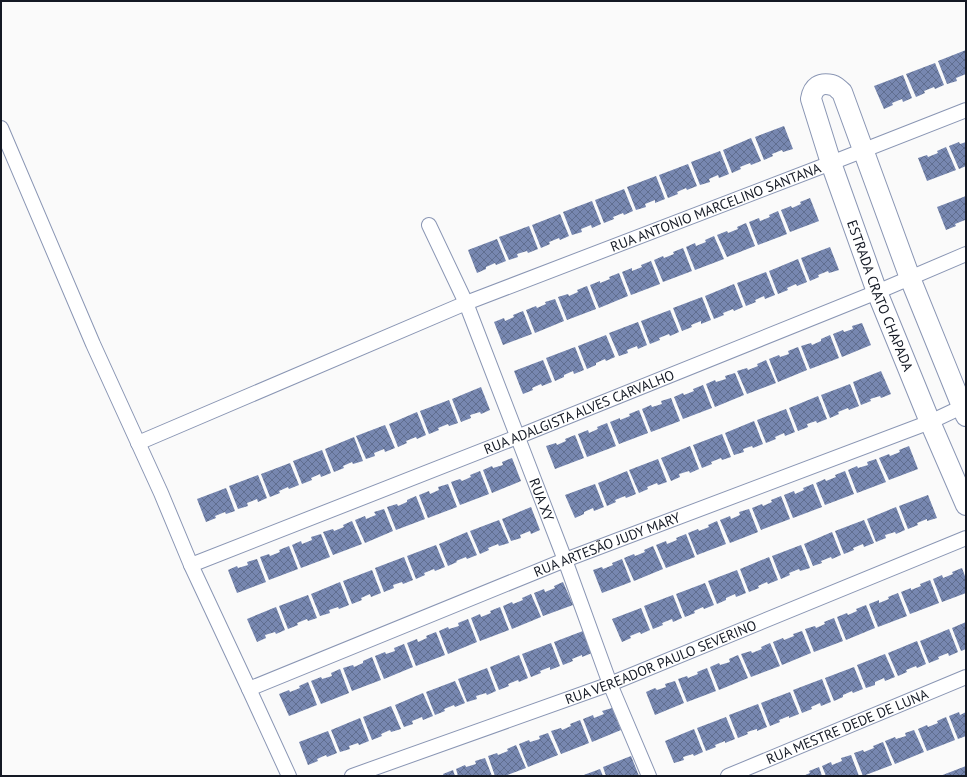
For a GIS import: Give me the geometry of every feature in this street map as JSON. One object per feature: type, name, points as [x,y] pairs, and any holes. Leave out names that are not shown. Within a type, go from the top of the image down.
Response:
[{"type":"street","name":"ESTRADA CRATO CHAPADA","points":[[864,150],[842,92],[833,85],[821,84],[815,88],[811,99],[831,163],[877,292],[930,422],[966,505]]},
{"type":"street","name":"RUA ANTONIO MARCELINO SANTANA","points":[[138,443],[466,303],[966,110]]},
{"type":"street","points":[[1,128],[93,344],[161,493],[191,565],[288,776]]},
{"type":"street","points":[[864,150],[910,278],[965,409]]},
{"type":"street","name":"RUA XY","points":[[429,225],[466,303],[565,560],[610,684],[649,776]]},
{"type":"street","name":"RUA ADALGISTA ALVES CARVALHO","points":[[191,565],[877,292],[966,254]]},
{"type":"street","name":"RUA ARTESÃO JUDY MARY","points":[[249,689],[565,560],[965,409]]},
{"type":"street","name":"RUA VEREADOR PAULO SEVERINO","points":[[352,776],[610,684],[966,538]]},
{"type":"street","name":"RUA MESTRE DEDE DE LUNA","points":[[728,776],[966,677]]},
{"type":"building","points":[[966,50],[966,74],[956,78],[957,81],[947,84],[938,61]]},
{"type":"building","points":[[935,63],[944,85],[935,89],[934,87],[924,91],[925,93],[916,97],[906,74]]},
{"type":"building","points":[[903,75],[912,98],[903,102],[902,99],[892,103],[893,105],[884,109],[874,86]]},
{"type":"building","points":[[784,126],[793,149],[783,152],[782,150],[772,154],[773,156],[764,160],[755,137]]},
{"type":"building","points":[[751,138],[761,161],[740,167],[741,169],[732,173],[723,150]]},
{"type":"building","points":[[959,142],[960,144],[966,142],[966,166],[959,169],[949,146]]},
{"type":"building","points":[[946,147],[956,170],[927,181],[918,158],[927,155],[928,157],[938,153],[937,151]]},
{"type":"building","points":[[720,151],[729,174],[719,178],[718,175],[709,179],[710,182],[700,185],[691,162]]},
{"type":"building","points":[[688,164],[697,186],[687,190],[686,188],[677,192],[678,194],[668,198],[659,175]]},
{"type":"building","points":[[656,176],[665,199],[655,203],[655,200],[645,204],[646,207],[636,210],[627,187]]},
{"type":"building","points":[[624,189],[633,211],[624,215],[623,213],[613,217],[614,219],[604,223],[595,200]]},
{"type":"building","points":[[966,196],[966,224],[965,220],[946,230],[937,207]]},
{"type":"building","points":[[810,198],[819,221],[790,232],[781,210],[791,206],[792,208],[801,204],[800,202]]},
{"type":"building","points":[[592,201],[601,224],[592,228],[591,225],[581,229],[582,232],[572,235],[563,212]]},
{"type":"building","points":[[778,211],[787,234],[758,245],[749,222],[759,218],[760,221],[770,217],[769,215]]},
{"type":"building","points":[[560,214],[569,236],[560,240],[559,238],[549,242],[550,244],[541,248],[532,225]]},
{"type":"building","points":[[746,223],[755,246],[727,257],[717,235],[738,229],[737,227]]},
{"type":"building","points":[[529,226],[538,249],[528,253],[527,251],[517,254],[518,257],[509,260],[499,237]]},
{"type":"building","points":[[714,236],[724,259],[695,270],[686,247],[695,243],[696,246],[706,242],[705,240]]},
{"type":"building","points":[[497,239],[506,261],[496,265],[495,263],[477,273],[468,250]]},
{"type":"building","points":[[830,247],[839,270],[829,273],[828,271],[818,275],[819,277],[810,281],[801,258]]},
{"type":"building","points":[[683,248],[692,271],[663,282],[654,260],[663,256],[664,258],[674,254],[673,252]]},
{"type":"building","points":[[798,259],[807,282],[797,286],[796,284],[787,288],[788,290],[778,294],[769,271]]},
{"type":"building","points":[[651,261],[660,284],[631,295],[622,272],[632,268],[632,271]]},
{"type":"building","points":[[766,272],[775,295],[765,299],[764,296],[755,300],[756,302],[746,306],[737,283]]},
{"type":"building","points":[[619,273],[628,296],[599,308],[590,285],[610,279],[609,277]]},
{"type":"building","points":[[734,284],[743,307],[734,311],[733,309],[723,313],[724,315],[714,319],[705,296]]},
{"type":"building","points":[[587,286],[596,309],[567,320],[558,297],[568,294],[569,296],[578,292],[577,290]]},
{"type":"building","points":[[702,297],[711,320],[701,324],[701,321],[682,331],[673,308]]},
{"type":"building","points":[[555,299],[564,321],[535,333],[526,310],[536,306],[537,308],[546,304],[545,302]]},
{"type":"building","points":[[670,310],[679,332],[670,336],[669,334],[659,338],[660,340],[650,344],[641,321]]},
{"type":"building","points":[[523,311],[532,334],[503,345],[494,322],[504,318],[505,321],[514,317],[513,315]]},
{"type":"building","points":[[638,322],[647,345],[638,349],[637,346],[627,350],[628,353],[619,356],[609,333]]},
{"type":"building","points":[[862,323],[871,345],[842,357],[833,334],[843,330],[844,332],[853,329],[852,326]]},
{"type":"building","points":[[606,335],[615,357],[606,361],[605,359],[587,369],[578,346]]},
{"type":"building","points":[[830,335],[839,358],[810,369],[801,346],[811,343],[812,345]]},
{"type":"building","points":[[575,347],[584,370],[574,374],[573,371],[555,381],[546,358]]},
{"type":"building","points":[[798,347],[807,370],[778,382],[769,359],[779,355],[780,357],[789,354],[788,351]]},
{"type":"building","points":[[543,360],[552,382],[542,386],[541,384],[532,388],[533,390],[523,394],[514,371]]},
{"type":"building","points":[[766,360],[776,383],[747,394],[737,371],[747,368],[748,370],[758,366],[757,364]]},
{"type":"building","points":[[881,371],[891,394],[881,398],[880,396],[870,399],[871,401],[861,405],[853,382]]},
{"type":"building","points":[[735,373],[744,395],[715,407],[706,384],[715,380],[716,382],[726,379],[725,376]]},
{"type":"building","points":[[850,384],[859,406],[838,412],[839,414],[830,418],[821,395]]},
{"type":"building","points":[[703,385],[712,408],[683,419],[674,397],[683,393],[684,395],[694,391],[693,389]]},
{"type":"building","points":[[481,387],[490,410],[481,414],[480,412],[470,415],[471,418],[461,422],[452,399]]},
{"type":"building","points":[[818,396],[827,419],[817,423],[816,421],[807,424],[808,427],[798,431],[789,408]]},
{"type":"building","points":[[671,398],[680,421],[651,432],[642,409],[651,405],[652,407],[662,404],[661,401]]},
{"type":"building","points":[[449,400],[458,423],[449,426],[448,424],[429,434],[420,411]]},
{"type":"building","points":[[786,409],[795,432],[785,436],[784,433],[775,437],[776,439],[766,443],[757,420]]},
{"type":"building","points":[[639,410],[648,433],[619,444],[610,422],[630,416],[629,414]]},
{"type":"building","points":[[417,412],[426,435],[417,439],[416,437],[406,441],[407,443],[398,447],[389,424]]},
{"type":"building","points":[[754,421],[763,444],[753,448],[752,446],[743,449],[744,452],[734,455],[725,433]]},
{"type":"building","points":[[607,423],[616,446],[587,457],[578,434],[588,430],[589,433],[598,429],[597,427]]},
{"type":"building","points":[[385,425],[395,448],[385,452],[384,449],[374,453],[375,456],[366,459],[356,436]]},
{"type":"building","points":[[722,434],[731,457],[722,460],[721,458],[702,468],[693,445]]},
{"type":"building","points":[[575,435],[584,458],[555,469],[546,446],[556,443],[557,445],[566,441],[565,439]]},
{"type":"building","points":[[354,437],[363,461],[353,464],[352,462],[343,466],[344,468],[334,472],[325,449]]},
{"type":"building","points":[[690,446],[699,469],[690,473],[689,471],[679,474],[680,477],[671,481],[661,458]]},
{"type":"building","points":[[909,446],[918,469],[889,480],[879,458],[900,452],[899,450]]},
{"type":"building","points":[[322,450],[331,473],[321,477],[320,474],[311,478],[312,480],[302,484],[293,461]]},
{"type":"building","points":[[512,458],[521,481],[492,493],[483,470],[492,466],[493,468],[503,465],[502,462]]},
{"type":"building","points":[[658,459],[667,482],[658,485],[657,483],[647,487],[648,489],[639,493],[629,470]]},
{"type":"building","points":[[876,459],[886,482],[857,493],[848,470],[857,466],[858,468],[868,465],[867,462]]},
{"type":"building","points":[[290,463],[299,485],[289,489],[288,487],[279,491],[280,493],[270,497],[261,474]]},
{"type":"building","points":[[480,471],[489,494],[460,505],[451,482],[460,479],[462,481],[471,477],[470,475]]},
{"type":"building","points":[[627,471],[636,494],[615,500],[616,502],[607,506],[598,483]]},
{"type":"building","points":[[845,471],[854,494],[825,505],[816,483],[825,479],[826,481],[836,477],[835,475]]},
{"type":"building","points":[[258,475],[267,498],[258,502],[257,499],[247,503],[248,506],[238,509],[229,486]]},
{"type":"building","points":[[448,484],[457,507],[428,518],[419,495],[429,491],[430,494],[439,490],[438,487]]},
{"type":"building","points":[[595,484],[604,507],[594,511],[593,508],[575,518],[565,495]]},
{"type":"building","points":[[813,484],[822,507],[793,518],[784,495],[794,491],[795,494],[804,490],[803,488]]},
{"type":"building","points":[[226,488],[235,511],[226,514],[225,512],[206,522],[197,499]]},
{"type":"building","points":[[928,495],[937,518],[927,521],[927,519],[908,529],[899,506]]},
{"type":"building","points":[[416,496],[425,519],[396,530],[387,507],[397,504],[398,506]]},
{"type":"building","points":[[781,496],[790,519],[761,530],[752,508],[762,504],[763,506],[772,502],[771,500]]},
{"type":"building","points":[[531,507],[540,530],[531,534],[530,531],[520,535],[521,538],[511,541],[502,519]]},
{"type":"building","points":[[896,507],[905,530],[896,534],[895,532],[885,535],[886,538],[876,542],[867,519]]},
{"type":"building","points":[[384,509],[393,531],[365,543],[355,520],[365,516],[366,519],[376,515],[374,512]]},
{"type":"building","points":[[749,509],[758,532],[730,543],[720,520],[730,516],[731,519],[740,515],[739,512]]},
{"type":"building","points":[[499,520],[509,543],[499,546],[498,544],[488,548],[489,550],[480,554],[470,531]]},
{"type":"building","points":[[864,520],[874,543],[864,547],[863,544],[844,554],[835,531]]},
{"type":"building","points":[[352,521],[362,544],[333,555],[323,532],[333,529],[334,531],[344,527],[343,525]]},
{"type":"building","points":[[717,521],[726,544],[697,555],[688,533],[709,527],[708,525]]},
{"type":"building","points":[[467,532],[477,555],[467,559],[466,557],[448,566],[439,544]]},
{"type":"building","points":[[832,532],[841,555],[832,559],[831,557],[821,561],[822,563],[813,566],[804,544]]},
{"type":"building","points":[[321,534],[330,557],[301,568],[292,545],[301,541],[302,544],[312,540],[311,537]]},
{"type":"building","points":[[686,534],[695,557],[666,568],[656,545],[666,541],[667,544]]},
{"type":"building","points":[[436,545],[445,567],[424,573],[425,575],[416,579],[407,556]]},
{"type":"building","points":[[801,545],[810,568],[800,571],[799,569],[789,573],[790,575],[781,579],[772,556]]},
{"type":"building","points":[[289,546],[298,569],[269,580],[260,557],[269,554],[270,556]]},
{"type":"building","points":[[653,546],[663,569],[634,581],[624,558],[645,552],[644,550]]},
{"type":"building","points":[[404,557],[413,580],[403,584],[402,582],[393,585],[394,588],[384,592],[375,568]]},
{"type":"building","points":[[769,557],[778,580],[768,584],[767,582],[758,586],[759,588],[749,592],[740,569]]},
{"type":"building","points":[[257,559],[266,582],[237,593],[228,570],[237,566],[238,568],[248,565],[247,562]]},
{"type":"building","points":[[622,559],[631,582],[602,593],[593,570],[602,567],[603,569]]},
{"type":"building","points":[[962,568],[966,579],[966,593],[942,602],[933,579],[942,575],[943,578]]},
{"type":"building","points":[[372,570],[381,593],[371,597],[370,594],[361,598],[362,600],[352,604],[343,581]]},
{"type":"building","points":[[737,570],[746,593],[736,597],[735,594],[717,604],[708,581]]},
{"type":"building","points":[[930,580],[939,603],[910,614],[901,592],[921,586],[920,584]]},
{"type":"building","points":[[340,582],[349,605],[339,609],[338,607],[329,610],[330,613],[320,616],[311,594]]},
{"type":"building","points":[[563,582],[573,605],[543,616],[534,593],[544,589],[545,592],[555,588],[554,586]]},
{"type":"building","points":[[705,583],[714,605],[704,609],[703,607],[694,611],[695,613],[685,617],[676,594]]},
{"type":"building","points":[[898,593],[907,616],[878,627],[869,604],[879,600],[879,603]]},
{"type":"building","points":[[531,594],[541,617],[512,629],[503,606],[512,602],[513,604],[523,600],[522,598]]},
{"type":"building","points":[[308,595],[317,618],[308,621],[307,619],[288,629],[279,606]]},
{"type":"building","points":[[673,595],[682,618],[673,622],[672,619],[653,629],[644,606]]},
{"type":"building","points":[[866,605],[875,628],[846,640],[837,617],[847,613],[848,615],[857,611],[856,609]]},
{"type":"building","points":[[276,607],[285,630],[276,634],[275,632],[265,635],[266,638],[257,642],[247,619]]},
{"type":"building","points":[[500,607],[509,630],[480,641],[471,618],[480,614],[481,617]]},
{"type":"building","points":[[641,608],[650,630],[641,634],[640,632],[630,636],[631,638],[622,642],[612,619]]},
{"type":"building","points":[[834,618],[843,641],[814,652],[805,629],[815,626],[816,628],[825,624],[824,622]]},
{"type":"building","points":[[468,619],[477,642],[448,654],[439,631],[448,627],[449,629],[459,626],[458,623]]},
{"type":"building","points":[[966,622],[966,649],[961,651],[952,628]]},
{"type":"building","points":[[949,629],[958,652],[949,656],[948,653],[929,663],[920,641]]},
{"type":"building","points":[[583,631],[592,653],[572,659],[573,661],[563,665],[554,642]]},
{"type":"building","points":[[802,631],[811,653],[782,665],[773,642],[783,638],[784,640],[794,636],[793,634]]},
{"type":"building","points":[[436,632],[445,655],[416,666],[407,643],[417,639],[418,642],[427,638],[426,636]]},
{"type":"building","points":[[917,641],[926,664],[917,668],[916,666],[906,670],[907,672],[898,676],[888,653]]},
{"type":"building","points":[[551,643],[560,666],[550,670],[550,667],[531,677],[522,654]]},
{"type":"building","points":[[770,643],[780,666],[751,677],[741,654],[751,651],[752,653],[762,649],[761,647]]},
{"type":"building","points":[[404,644],[413,667],[384,679],[375,656],[385,652],[386,654],[395,651],[394,648]]},
{"type":"building","points":[[885,654],[895,677],[885,681],[884,678],[875,682],[875,685],[866,688],[857,665]]},
{"type":"building","points":[[519,655],[528,678],[519,682],[518,680],[508,684],[509,686],[499,690],[490,667]]},
{"type":"building","points":[[738,655],[748,678],[719,690],[710,667],[719,663],[720,665],[730,662],[729,659]]},
{"type":"building","points":[[372,657],[381,680],[352,691],[343,668],[353,665],[354,667]]},
{"type":"building","points":[[854,667],[863,689],[853,693],[852,691],[834,701],[825,678]]},
{"type":"building","points":[[487,668],[496,691],[487,695],[486,693],[476,696],[477,699],[467,702],[458,679]]},
{"type":"building","points":[[707,668],[716,691],[687,702],[678,679],[687,676],[688,678]]},
{"type":"building","points":[[340,669],[349,693],[321,704],[311,681],[321,677],[322,679],[332,676],[331,673]]},
{"type":"building","points":[[822,679],[831,702],[821,706],[820,703],[811,707],[812,709],[802,713],[793,690]]},
{"type":"building","points":[[455,681],[465,703],[444,709],[445,711],[435,715],[426,692]]},
{"type":"building","points":[[675,681],[684,703],[655,715],[646,692],[655,688],[657,690],[666,687],[665,684]]},
{"type":"building","points":[[308,682],[317,705],[289,716],[279,694],[300,688],[299,686]]},
{"type":"building","points":[[790,692],[799,714],[779,720],[780,722],[770,726],[761,703]]},
{"type":"building","points":[[423,693],[433,716],[423,720],[422,717],[412,721],[413,724],[404,727],[395,705]]},
{"type":"building","points":[[758,704],[767,727],[757,731],[757,729],[747,732],[748,734],[738,738],[729,715]]},
{"type":"building","points":[[391,706],[401,729],[391,732],[390,730],[381,734],[382,736],[372,740],[363,717]]},
{"type":"building","points":[[612,708],[621,730],[592,742],[583,719],[593,715],[594,718],[604,714],[602,711]]},
{"type":"building","points":[[959,712],[960,715],[966,712],[966,736],[958,739],[949,716]]},
{"type":"building","points":[[726,717],[735,739],[715,745],[716,747],[706,751],[697,728]]},
{"type":"building","points":[[946,717],[955,740],[927,751],[918,729],[927,725],[928,727],[938,723],[937,721]]},
{"type":"building","points":[[360,718],[369,741],[359,745],[358,743],[349,746],[350,749],[340,752],[331,730]]},
{"type":"building","points":[[580,720],[589,743],[561,754],[551,731],[561,728],[562,730],[571,726],[570,724]]},
{"type":"building","points":[[694,729],[703,752],[694,756],[693,754],[683,757],[684,760],[674,763],[665,741]]},
{"type":"building","points":[[914,730],[924,752],[895,764],[885,741],[895,737],[896,739],[906,736],[905,733]]},
{"type":"building","points":[[328,731],[337,753],[327,757],[326,755],[317,759],[318,761],[308,765],[299,742]]},
{"type":"building","points":[[548,733],[558,755],[528,767],[519,744],[529,740],[530,742],[540,739],[539,736]]},
{"type":"building","points":[[883,742],[892,765],[863,776],[854,753],[863,750],[864,752]]},
{"type":"building","points":[[516,745],[526,768],[505,776],[495,776],[488,756],[497,753],[498,755],[508,751],[507,749]]},
{"type":"building","points":[[851,755],[859,776],[826,776],[822,766],[831,762],[832,765],[842,761],[841,758]]},
{"type":"building","points":[[631,756],[639,776],[606,776],[603,767]]},
{"type":"building","points":[[485,758],[492,776],[458,776],[456,769],[465,765],[466,767],[476,764],[475,761]]},
{"type":"building","points":[[966,766],[966,776],[940,776]]},
{"type":"building","points":[[819,767],[822,776],[803,776],[810,773],[809,771]]},
{"type":"building","points":[[600,769],[603,776],[581,776]]},
{"type":"building","points":[[453,770],[455,776],[444,776],[443,774]]}]
